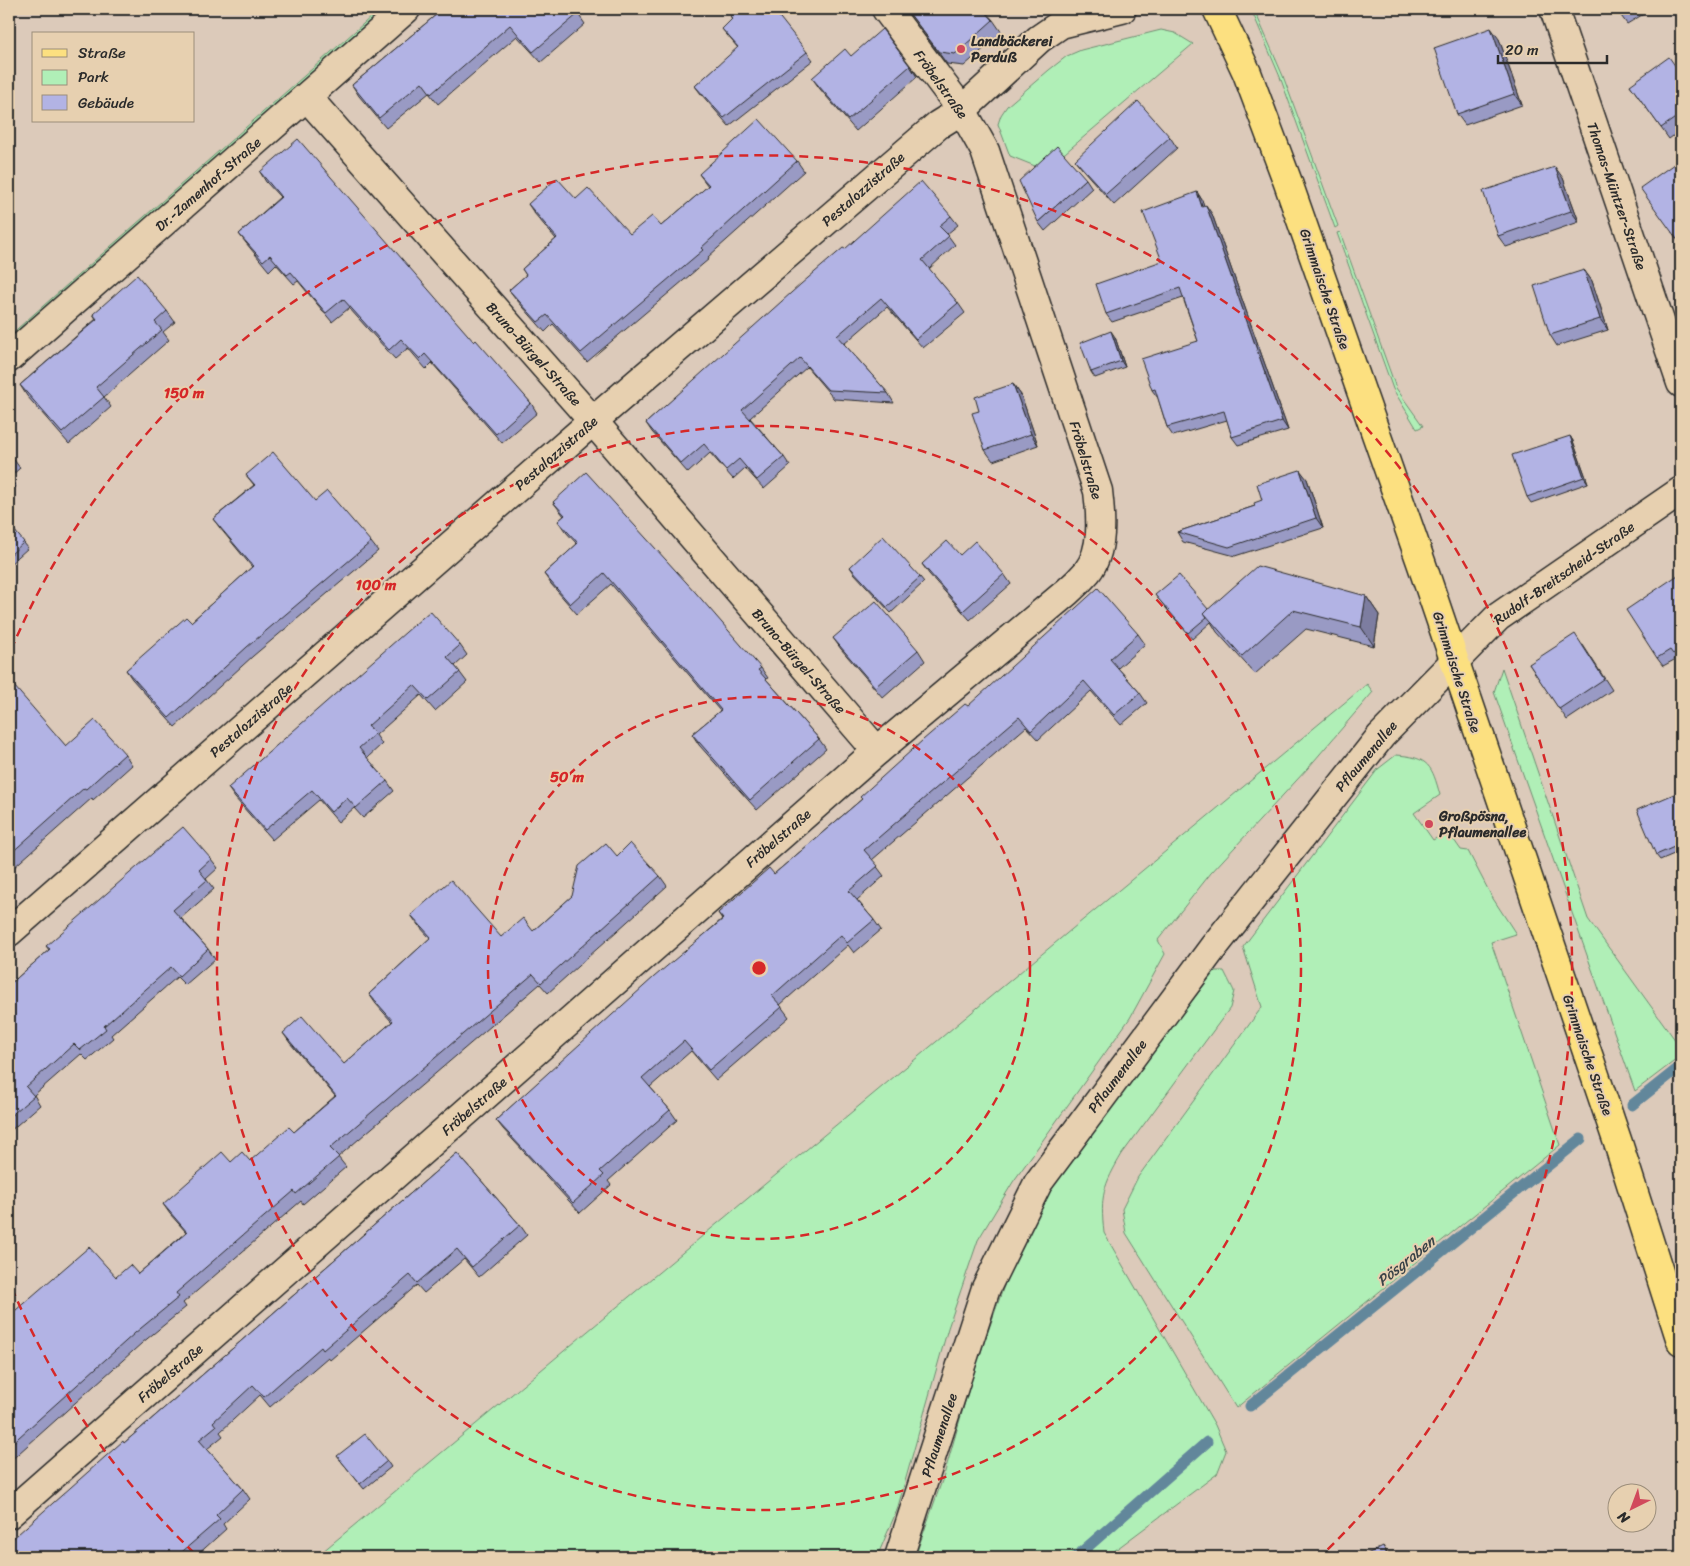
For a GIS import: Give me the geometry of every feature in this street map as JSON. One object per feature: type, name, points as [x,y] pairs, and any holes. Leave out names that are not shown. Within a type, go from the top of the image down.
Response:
[{"type":"main road","name":"Grimmaische Straße","points":[[1217,9],[1247,73],[1287,180],[1422,565],[1453,662],[1618,1143],[1681,1341]]},
{"type":"street","name":"Dr.-Zamenhof-Straße","points":[[9,358],[406,9]]},
{"type":"street","name":"Fröbelstraße","points":[[9,1514],[877,751],[1067,592],[1088,571],[1100,536],[1102,520],[1098,491],[985,151],[962,110],[886,9]]},
{"type":"street","name":"Thomas-Müntzer-Straße","points":[[1554,9],[1681,383]]},
{"type":"street","name":"Pestalozzistraße","points":[[9,932],[593,421],[938,125],[962,110],[1039,39],[1062,24],[1111,10]]},
{"type":"street","name":"Bruno-Bürgel-Straße","points":[[306,97],[593,421],[877,751]]},
{"type":"street","name":"Rudolf-Breitscheid-Straße","points":[[1453,662],[1498,617],[1681,491]]},
{"type":"street","name":"Pflaumenallee","points":[[899,1557],[986,1288],[1038,1183],[1212,949],[1374,743],[1453,662]]},
{"type":"green space","points":[[380,9],[393,9],[9,346],[9,336]]},
{"type":"green space","points":[[1251,9],[1254,9],[1283,76],[1338,226],[1335,228],[1280,77]]},
{"type":"green space","points":[[1161,30],[1175,33],[1193,44],[1045,170],[1010,156],[998,124],[1001,115],[1007,106],[1049,70],[1067,56],[1081,50]]},
{"type":"green space","points":[[1340,232],[1396,388],[1423,426],[1417,429],[1393,389],[1337,233]]},
{"type":"green space","points":[[1502,668],[1588,919],[1681,1048],[1681,1056],[1635,1091],[1494,692]]},
{"type":"green space","points":[[1367,684],[1373,692],[1308,768],[1211,873],[1158,940],[1165,954],[1130,1018],[1013,1182],[978,1240],[948,1328],[897,1510],[877,1557],[316,1557]]},
{"type":"green space","points":[[1396,755],[1416,758],[1431,770],[1440,795],[1414,813],[1433,840],[1442,835],[1454,840],[1461,850],[1468,851],[1492,897],[1516,934],[1491,942],[1560,1145],[1236,1408],[1126,1233],[1122,1209],[1138,1177],[1262,1007],[1243,947],[1378,769]]},
{"type":"green space","points":[[1215,971],[1224,971],[1234,991],[1230,1008],[1122,1154],[1107,1183],[1102,1210],[1104,1233],[1215,1425],[1226,1451],[1217,1474],[1106,1557],[915,1557],[944,1475],[973,1374],[1018,1246],[1044,1197],[1064,1166]]},
{"type":"building","points":[[443,9],[574,9],[578,14],[533,52],[510,25],[431,94],[422,82],[379,118],[352,85]]},
{"type":"building","points":[[739,9],[773,9],[807,52],[724,118],[695,86],[738,47],[722,29],[732,19],[730,17]]},
{"type":"building","name":"Landbäckerei Perduß","points":[[906,9],[983,9],[993,20],[955,54],[939,52]]},
{"type":"building","points":[[1616,9],[1626,9],[1619,13]]},
{"type":"building","points":[[1491,28],[1514,94],[1457,114],[1434,48]]},
{"type":"building","points":[[882,29],[910,66],[848,120],[812,78],[845,49],[851,56]]},
{"type":"building","points":[[1669,57],[1681,74],[1681,114],[1661,128],[1630,85]]},
{"type":"building","points":[[1138,101],[1170,137],[1106,194],[1075,160]]},
{"type":"building","points":[[759,119],[797,161],[701,248],[703,250],[581,353],[547,315],[538,322],[509,290],[526,275],[522,269],[557,238],[528,204],[557,178],[576,199],[588,188],[630,234],[652,216],[661,226],[709,185],[699,174]]},
{"type":"building","points":[[298,139],[474,342],[476,340],[531,403],[496,434],[425,354],[420,359],[401,339],[389,350],[343,299],[326,313],[291,272],[287,275],[270,255],[263,261],[239,234],[281,197],[260,172]]},
{"type":"building","points":[[1057,146],[1086,179],[1038,222],[1019,181]]},
{"type":"building","points":[[1681,159],[1681,240],[1679,242],[1640,188]]},
{"type":"building","points":[[1555,167],[1571,211],[1498,236],[1483,191]]},
{"type":"building","points":[[921,181],[951,216],[939,226],[949,236],[922,260],[958,303],[916,339],[881,298],[837,336],[888,393],[828,390],[800,358],[742,410],[784,457],[757,480],[739,459],[726,470],[704,444],[681,464],[646,423],[801,284],[843,248],[845,249]]},
{"type":"building","points":[[1197,192],[1202,207],[1206,205],[1282,421],[1232,437],[1224,411],[1167,427],[1155,389],[1152,390],[1141,359],[1198,341],[1180,288],[1106,314],[1096,284],[1162,261],[1143,212]]},
{"type":"building","points":[[1584,270],[1600,319],[1550,335],[1534,286]]},
{"type":"building","points":[[137,275],[167,311],[155,322],[162,330],[96,387],[104,397],[62,433],[20,385],[97,319],[93,314]]},
{"type":"building","points":[[1111,331],[1121,361],[1091,372],[1080,343]]},
{"type":"building","points":[[1013,384],[1031,434],[985,450],[972,413],[979,411],[975,397]]},
{"type":"building","points":[[1570,436],[1584,477],[1527,497],[1512,455]]},
{"type":"building","points":[[273,452],[315,501],[327,491],[371,542],[247,647],[169,718],[126,670],[186,617],[191,622],[253,566],[213,519],[255,485],[246,475]]},
{"type":"building","points":[[1300,470],[1316,518],[1229,547],[1177,532],[1255,506],[1254,503],[1262,500],[1257,484]]},
{"type":"building","points":[[586,472],[696,593],[761,668],[758,670],[819,739],[750,800],[692,734],[721,710],[604,573],[570,604],[544,574],[578,543],[558,521],[565,515],[553,502]]},
{"type":"building","points":[[9,524],[24,542],[9,556]]},
{"type":"building","points":[[883,536],[920,577],[887,607],[850,567]]},
{"type":"building","points":[[947,541],[960,555],[975,541],[1004,574],[963,611],[922,564]]},
{"type":"building","points":[[1257,566],[1366,596],[1361,627],[1293,610],[1242,656],[1204,613]]},
{"type":"building","points":[[1681,573],[1681,648],[1673,654],[1670,650],[1657,658],[1626,610]]},
{"type":"building","points":[[1179,575],[1208,609],[1204,613],[1207,617],[1188,633],[1155,595]]},
{"type":"building","points":[[1098,588],[1138,634],[1110,659],[1140,693],[1114,715],[1084,681],[1031,731],[1019,717],[864,850],[878,866],[849,891],[874,920],[847,943],[841,935],[772,996],[782,1007],[709,1070],[684,1041],[642,1078],[670,1110],[600,1171],[604,1175],[573,1203],[496,1120],[654,977],[723,919],[718,913],[769,868],[774,874],[862,799],[860,797],[923,740],[965,704],[968,706]]},
{"type":"building","points":[[876,601],[918,650],[875,687],[833,638]]},
{"type":"building","points":[[430,611],[460,645],[447,657],[460,672],[428,700],[414,685],[368,726],[375,734],[359,748],[387,781],[356,808],[347,798],[331,812],[312,790],[265,830],[228,788]]},
{"type":"building","points":[[1575,634],[1604,679],[1559,709],[1529,664]]},
{"type":"building","points":[[14,686],[66,746],[95,720],[125,754],[9,855],[9,690]]},
{"type":"building","points":[[1681,791],[1681,844],[1656,855],[1637,810]]},
{"type":"building","points":[[183,827],[211,859],[199,870],[207,880],[173,910],[208,949],[179,976],[171,967],[104,1026],[106,1029],[80,1050],[74,1044],[26,1087],[34,1096],[9,1117],[9,985],[50,949],[46,946]]},
{"type":"building","points":[[606,843],[617,856],[630,843],[660,876],[541,983],[533,974],[330,1148],[339,1157],[296,1194],[294,1191],[176,1293],[179,1297],[135,1333],[9,1446],[9,1316],[89,1247],[116,1277],[130,1265],[138,1274],[187,1232],[163,1204],[222,1152],[231,1162],[242,1152],[250,1161],[289,1127],[294,1132],[336,1096],[283,1033],[302,1016],[344,1064],[393,1021],[369,994],[431,937],[411,915],[451,880],[501,937],[523,918],[533,931],[572,896],[579,866]]},
{"type":"building","points":[[457,1153],[520,1225],[472,1267],[457,1249],[417,1283],[410,1275],[323,1350],[321,1347],[264,1397],[253,1385],[213,1422],[216,1426],[199,1440],[243,1489],[216,1515],[220,1519],[176,1557],[9,1557],[9,1542],[123,1441],[124,1443]]},
{"type":"building","points":[[365,1434],[387,1461],[360,1484],[337,1456]]},
{"type":"building","points":[[1383,1546],[1388,1557],[1361,1557]]},
{"type":"waterway","name":"Pösgraben","points":[[1632,1105],[1681,1066]]},
{"type":"waterway","name":"Pösgraben","points":[[1250,1406],[1581,1139]]},
{"type":"waterway","name":"Pösgraben","points":[[1076,1557],[1207,1442]]},
{"type":"place","name":"Landbäckerei Perduß","points":[[961,49]]},
{"type":"place","name":"Großpösna, Pflaumenallee","points":[[1429,824]]}]
